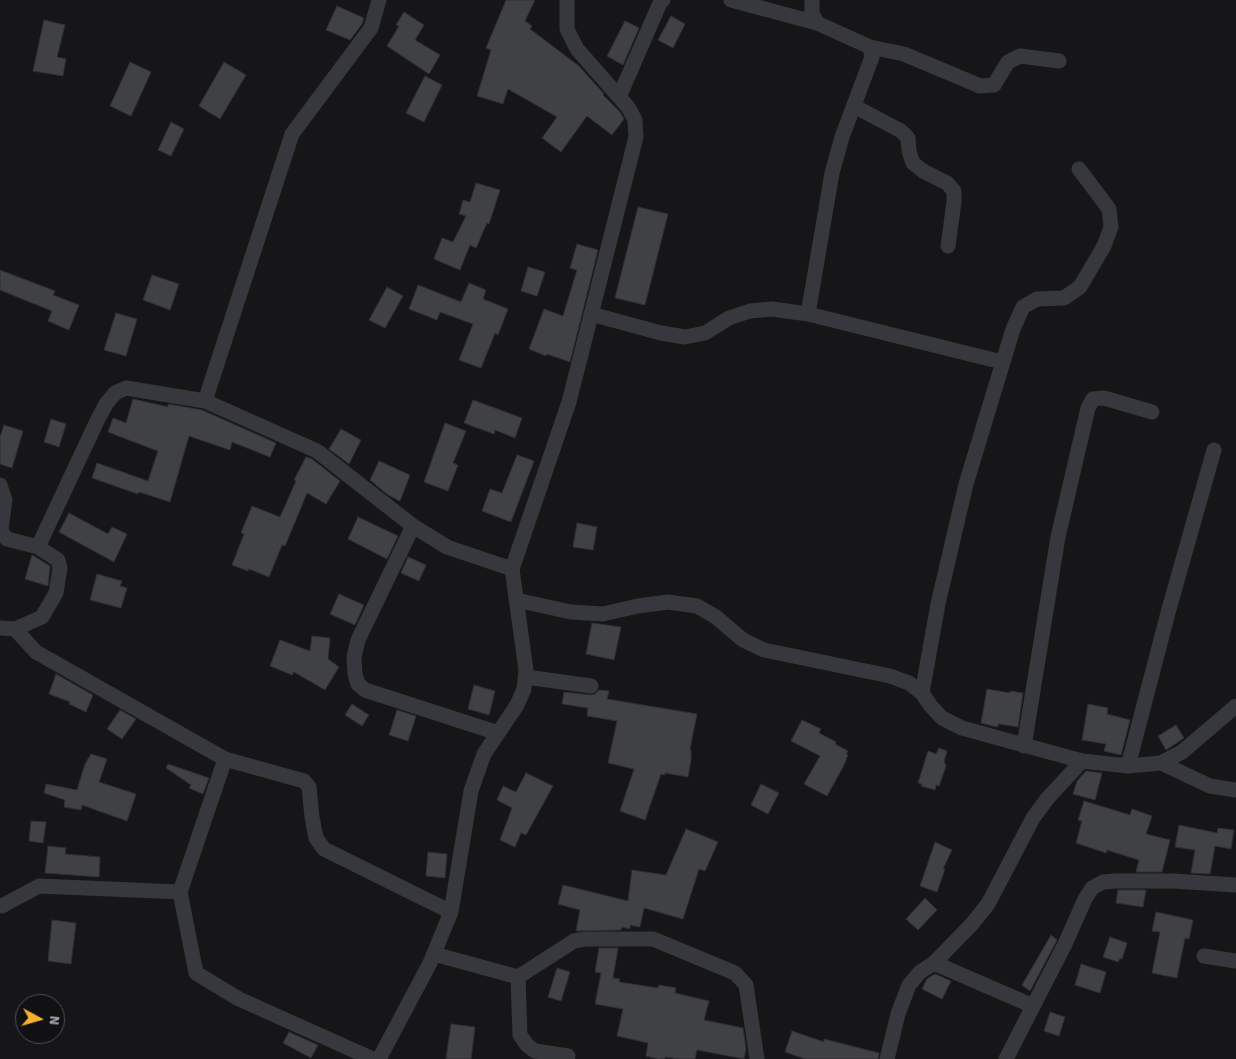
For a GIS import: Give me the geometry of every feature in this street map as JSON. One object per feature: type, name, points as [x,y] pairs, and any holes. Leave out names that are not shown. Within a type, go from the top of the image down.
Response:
[{"type":"street","points":[[205,400],[292,134],[372,28],[379,0]]},
{"type":"street","points":[[379,1059],[434,954],[451,912],[471,791],[484,754],[517,705],[524,689],[526,670],[512,569],[569,402],[636,136],[635,120],[628,107],[577,49],[568,29],[566,0]]},
{"type":"street","points":[[619,97],[663,0]]},
{"type":"street","points":[[731,0],[817,23],[870,47],[904,54],[980,86],[994,85],[1008,62],[1020,56],[1059,62]]},
{"type":"street","points":[[812,0],[812,13],[817,23]]},
{"type":"street","points":[[808,314],[832,173],[842,137],[872,57],[870,47]]},
{"type":"street","points":[[854,106],[901,131],[908,138],[909,151],[913,163],[923,171],[947,183],[954,191],[948,246]]},
{"type":"street","points":[[922,693],[938,604],[964,493],[1012,329],[1023,307],[1038,299],[1064,298],[1080,287],[1104,246],[1111,227],[1109,209],[1078,169]]},
{"type":"street","points":[[591,314],[661,333],[685,337],[705,333],[729,318],[750,311],[772,310],[808,314],[1002,362]]},
{"type":"street","points":[[38,548],[106,404],[116,393],[126,388],[205,400],[317,451],[413,526],[447,547],[512,569]]},
{"type":"street","points":[[1024,746],[1058,537],[1088,408],[1093,398],[1104,398],[1152,412]]},
{"type":"street","points":[[1128,766],[1169,609],[1214,450]]},
{"type":"street","points":[[0,485],[5,500],[1,529],[3,534],[7,539],[38,548],[58,560],[60,568],[56,593],[42,617],[7,629]]},
{"type":"street","points":[[413,526],[358,640],[354,657],[355,674],[358,684],[365,690],[498,733]]},
{"type":"street","points":[[516,600],[571,612],[603,614],[638,606],[668,602],[697,606],[716,616],[743,640],[764,650],[890,676],[909,683],[922,693],[942,718],[962,728],[1082,761],[1128,766],[1161,763],[1182,752],[1236,706]]},
{"type":"street","points":[[7,629],[36,652],[225,759],[304,781],[308,787],[316,838],[324,849],[451,912]]},
{"type":"street","points":[[526,676],[591,686]]},
{"type":"street","points":[[225,759],[180,892],[196,973],[239,999],[373,1059]]},
{"type":"street","points":[[887,1059],[898,1014],[909,984],[920,972],[934,963],[972,924],[988,904],[1033,818],[1046,799],[1082,761]]},
{"type":"street","points":[[1161,763],[1210,786],[1236,790]]},
{"type":"street","points":[[1006,1059],[1092,888],[1103,882],[1116,881],[1173,881],[1236,885]]},
{"type":"street","points":[[0,906],[39,886],[180,892]]},
{"type":"street","points":[[434,954],[518,977],[574,941],[585,939],[653,939],[720,965],[735,973],[746,985],[757,1059]]},
{"type":"street","points":[[1204,956],[1236,961]]},
{"type":"street","points":[[934,963],[1033,1006]]},
{"type":"street","points":[[518,977],[520,1036],[535,1051],[568,1056]]},
{"type":"building","points":[[506,0],[535,0],[525,21],[532,26],[530,29],[579,66],[620,112],[624,119],[612,135],[587,116],[561,152],[542,138],[557,117],[508,89],[503,104],[477,96],[491,50],[486,48]]},
{"type":"building","points":[[337,6],[364,18],[362,24],[350,40],[326,30]]},
{"type":"building","points":[[404,12],[424,25],[415,40],[440,55],[429,74],[387,46],[399,26],[396,25]]},
{"type":"building","points":[[671,16],[685,24],[673,48],[658,40]]},
{"type":"building","points":[[44,20],[65,25],[57,57],[66,59],[63,76],[33,71]]},
{"type":"building","points":[[625,21],[639,28],[623,65],[607,56]]},
{"type":"building","points":[[130,62],[151,72],[131,116],[110,106]]},
{"type":"building","points":[[224,62],[246,75],[220,119],[199,106]]},
{"type":"building","points":[[425,76],[442,85],[424,122],[406,113]]},
{"type":"building","points":[[171,122],[184,129],[171,156],[158,150]]},
{"type":"building","points":[[476,183],[500,190],[489,224],[487,223],[476,248],[470,245],[460,270],[434,259],[442,238],[453,242],[466,216],[459,214],[463,200],[470,202]]},
{"type":"building","points":[[638,207],[668,214],[645,305],[615,298]]},
{"type":"building","points":[[577,244],[598,250],[570,362],[547,354],[546,356],[529,349],[544,309],[563,316],[577,270],[570,268]]},
{"type":"building","points":[[528,267],[545,272],[537,296],[521,291]]},
{"type":"building","points":[[0,270],[55,291],[53,295],[79,305],[69,330],[48,321],[52,311],[0,290]]},
{"type":"building","points":[[152,275],[179,284],[170,310],[143,300]]},
{"type":"building","points":[[469,283],[486,290],[483,299],[508,309],[498,335],[495,333],[481,368],[459,360],[473,324],[440,312],[437,320],[409,309],[418,285],[461,302]]},
{"type":"building","points":[[387,287],[403,296],[385,328],[369,320]]},
{"type":"building","points":[[116,313],[137,319],[126,356],[104,350]]},
{"type":"building","points":[[133,399],[168,407],[168,404],[202,410],[276,443],[270,457],[232,442],[230,450],[189,436],[170,502],[139,492],[138,494],[92,478],[97,463],[148,481],[158,451],[108,432],[113,418],[126,423]]},
{"type":"building","points":[[473,400],[522,418],[515,438],[495,430],[494,434],[464,423]]},
{"type":"building","points":[[51,419],[66,424],[59,447],[44,442]]},
{"type":"building","points":[[445,423],[466,431],[453,463],[458,465],[448,491],[424,482]]},
{"type":"building","points":[[4,425],[23,431],[12,468],[0,464],[0,437]]},
{"type":"building","points":[[341,429],[361,440],[349,464],[329,449]]},
{"type":"building","points":[[517,455],[534,461],[511,522],[482,511],[490,489],[502,493]]},
{"type":"building","points":[[306,457],[312,459],[340,481],[326,504],[307,493],[285,546],[282,545],[269,577],[232,565],[244,534],[241,533],[252,506],[280,517],[296,481],[294,480]]},
{"type":"building","points":[[379,461],[410,475],[400,501],[388,495],[370,480]]},
{"type":"building","points":[[69,513],[108,534],[112,527],[127,534],[114,562],[59,532]]},
{"type":"building","points":[[358,517],[398,536],[387,559],[348,539]]},
{"type":"building","points":[[577,523],[597,527],[593,550],[573,547]]},
{"type":"building","points":[[32,555],[50,566],[48,586],[25,579]]},
{"type":"building","points":[[408,557],[426,565],[419,581],[401,573]]},
{"type":"building","points":[[97,574],[122,581],[120,586],[127,588],[121,608],[90,600]]},
{"type":"building","points":[[339,594],[364,605],[355,625],[330,614]]},
{"type":"building","points":[[592,623],[621,627],[614,660],[586,654]]},
{"type":"building","points":[[312,636],[330,638],[328,659],[339,667],[325,690],[294,672],[292,675],[270,666],[280,640],[310,651]]},
{"type":"building","points":[[56,674],[93,695],[86,712],[69,704],[70,702],[49,694]]},
{"type":"building","points":[[474,685],[495,691],[489,715],[468,709]]},
{"type":"building","points":[[987,689],[1023,693],[1018,727],[999,724],[997,727],[981,723]]},
{"type":"building","points":[[599,690],[609,691],[607,699],[697,714],[690,749],[691,760],[688,777],[661,774],[645,820],[620,811],[634,769],[608,763],[617,721],[587,716],[588,708],[562,704],[564,692],[590,695],[595,694]]},
{"type":"building","points":[[352,704],[369,715],[362,726],[345,715]]},
{"type":"building","points":[[1088,704],[1108,708],[1107,714],[1130,720],[1121,755],[1104,751],[1106,744],[1082,740]]},
{"type":"building","points":[[120,710],[136,719],[122,739],[107,729]]},
{"type":"building","points":[[397,710],[416,716],[408,741],[389,735]]},
{"type":"building","points":[[802,720],[821,729],[819,733],[848,751],[843,767],[827,796],[804,784],[820,756],[791,741]]},
{"type":"building","points":[[1176,725],[1184,738],[1166,750],[1158,736]]},
{"type":"building","points":[[939,748],[947,751],[944,761],[946,766],[939,786],[936,785],[935,790],[921,786],[922,784],[918,783],[928,751],[936,754]]},
{"type":"building","points":[[91,754],[107,759],[99,782],[136,794],[127,821],[82,805],[81,810],[64,807],[65,800],[44,793],[46,784],[77,790],[85,764]]},
{"type":"building","points":[[168,764],[209,778],[203,794],[189,788],[191,785],[166,768]]},
{"type":"building","points":[[1086,771],[1102,773],[1095,800],[1073,794],[1077,781]]},
{"type":"building","points":[[526,773],[553,786],[526,835],[521,833],[515,847],[500,840],[512,808],[497,800],[503,786],[516,792]]},
{"type":"building","points":[[761,784],[779,793],[768,814],[751,805]]},
{"type":"building","points":[[1084,801],[1130,815],[1132,809],[1152,816],[1146,834],[1170,840],[1162,872],[1136,872],[1139,860],[1107,850],[1106,853],[1076,843],[1082,821],[1078,820]]},
{"type":"building","points":[[31,821],[46,822],[43,843],[29,841]]},
{"type":"building","points":[[1179,825],[1217,833],[1218,828],[1234,830],[1231,849],[1215,846],[1210,874],[1191,873],[1195,850],[1175,847]]},
{"type":"building","points":[[686,829],[718,842],[705,871],[699,869],[683,919],[644,908],[640,927],[630,925],[630,929],[622,927],[621,930],[576,931],[580,910],[558,904],[563,885],[628,901],[632,870],[666,875]]},
{"type":"building","points":[[935,842],[952,850],[943,869],[945,869],[937,892],[920,886]]},
{"type":"building","points":[[48,846],[66,848],[65,854],[100,857],[99,877],[45,873]]},
{"type":"building","points":[[428,852],[447,854],[445,878],[426,876]]},
{"type":"building","points":[[1118,890],[1146,890],[1143,907],[1116,903]]},
{"type":"building","points":[[925,898],[937,910],[918,930],[906,919]]},
{"type":"building","points":[[1156,912],[1193,920],[1189,939],[1185,938],[1177,978],[1152,973],[1160,932],[1152,931]]},
{"type":"building","points":[[52,920],[76,923],[71,964],[48,961]]},
{"type":"building","points":[[1051,935],[1057,940],[1030,991],[1022,985]]},
{"type":"building","points":[[1110,937],[1127,943],[1122,959],[1120,958],[1118,962],[1103,957]]},
{"type":"building","points":[[599,948],[618,948],[613,978],[620,979],[619,982],[658,988],[659,985],[676,988],[675,993],[709,1001],[704,1020],[743,1028],[746,1049],[744,1059],[697,1050],[695,1059],[665,1057],[665,1059],[658,1059],[646,1056],[648,1043],[617,1036],[623,1009],[595,1004],[601,973],[595,972]]},
{"type":"building","points":[[1081,964],[1106,972],[1100,993],[1075,985]]},
{"type":"building","points":[[557,968],[570,972],[561,1001],[548,997]]},
{"type":"building","points":[[935,974],[951,981],[942,999],[922,989],[927,979]]},
{"type":"building","points":[[1050,1012],[1065,1017],[1059,1036],[1044,1031]]},
{"type":"building","points":[[451,1024],[475,1027],[471,1059],[446,1059]]},
{"type":"building","points":[[792,1031],[824,1042],[824,1039],[879,1053],[878,1059],[805,1059],[785,1052]]},
{"type":"building","points":[[289,1032],[318,1045],[311,1058],[283,1043]]}]
